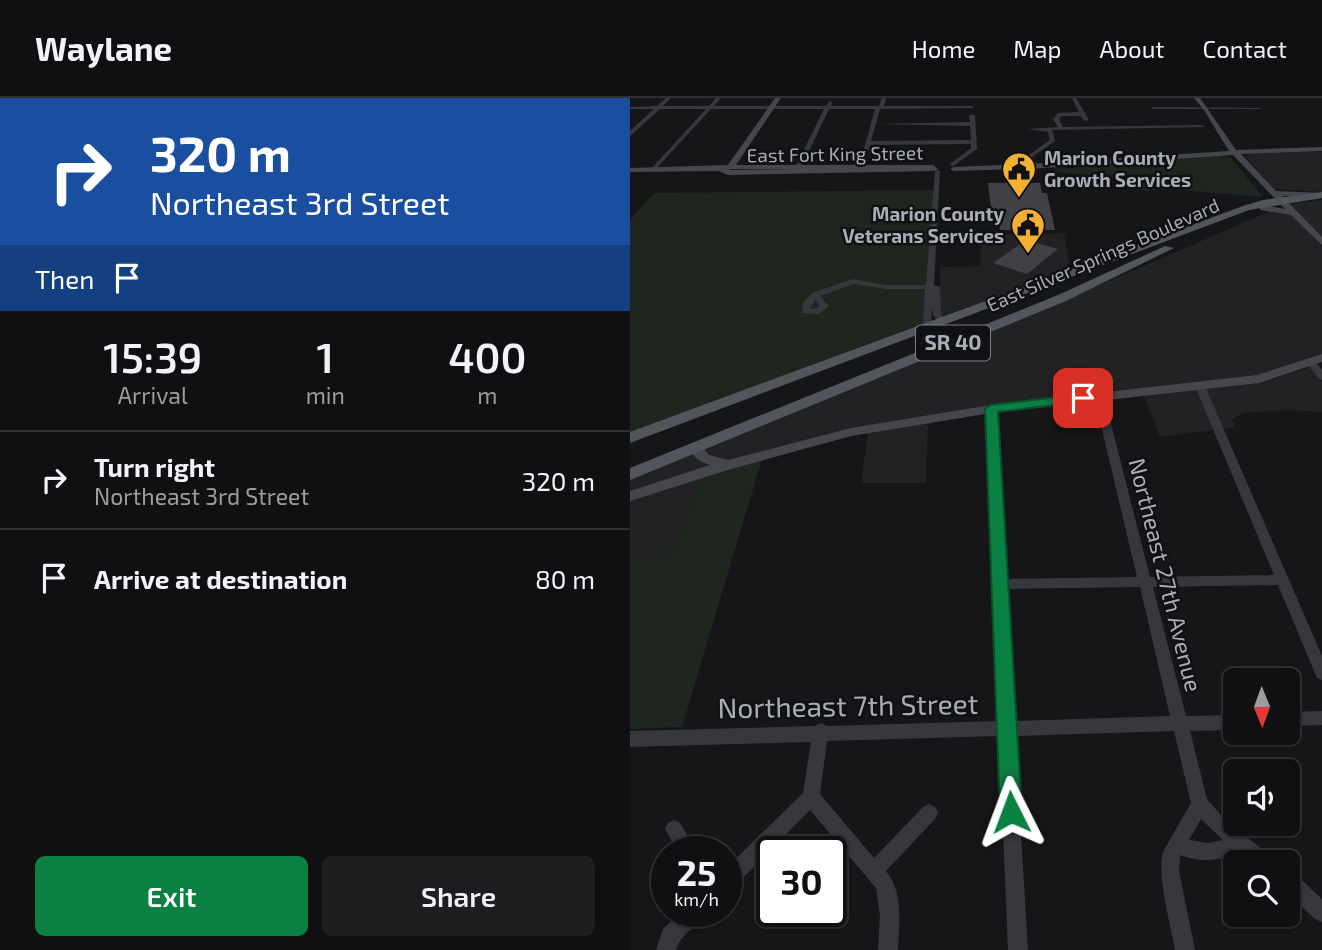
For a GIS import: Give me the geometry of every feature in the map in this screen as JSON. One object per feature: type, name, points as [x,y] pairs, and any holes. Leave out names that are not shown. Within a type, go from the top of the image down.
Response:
[{"type":"main road","name":"East Silver Springs Boulevard","points":[[630,438],[1277,197],[1322,195]]},
{"type":"main road","name":"East Silver Springs Boulevard","points":[[630,472],[1093,285],[1184,240],[1263,208],[1277,197]]},
{"type":"main road","points":[[1070,273],[1093,285]]},
{"type":"main road","points":[[875,373],[955,337],[956,330],[942,321]]},
{"type":"main road","points":[[695,447],[687,427],[691,422],[764,395],[772,387]]},
{"type":"main road","points":[[630,472],[675,448],[679,440],[668,424]]},
{"type":"street","points":[[630,134],[669,98]]},
{"type":"street","points":[[653,170],[719,98]]},
{"type":"street","points":[[736,169],[778,98]]},
{"type":"street","points":[[798,168],[832,98]]},
{"type":"street","points":[[863,169],[878,108],[884,98]]},
{"type":"street","points":[[956,166],[974,149],[972,98]]},
{"type":"street","points":[[1074,98],[1081,114],[1093,128]]},
{"type":"street","points":[[1197,98],[1210,109]]},
{"type":"street","points":[[1203,98],[1233,151],[1322,243]]},
{"type":"street","points":[[870,143],[880,124],[884,108],[881,107]]},
{"type":"street","points":[[630,108],[972,107]]},
{"type":"street","points":[[1153,108],[1260,109]]},
{"type":"street","points":[[1061,128],[1056,119],[1060,114],[1081,114]]},
{"type":"street","points":[[880,124],[972,124]]},
{"type":"street","points":[[630,125],[640,125]]},
{"type":"street","points":[[1036,128],[1031,130],[1202,127]]},
{"type":"street","points":[[1035,164],[1029,157],[1053,140],[1049,129]]},
{"type":"street","points":[[870,143],[973,142]]},
{"type":"street","name":"East Fort King Street","points":[[956,166],[1051,164],[1233,151],[1322,149]]},
{"type":"street","name":"East Fort King Street","points":[[1035,164],[1167,157]]},
{"type":"street","points":[[927,327],[932,287],[937,169],[1035,164]]},
{"type":"street","name":"East Fort King Street","points":[[736,169],[937,169]]},
{"type":"street","name":"East Fort King Street","points":[[630,171],[863,169]]},
{"type":"street","name":"East Fort King Street","points":[[630,171],[721,170]]},
{"type":"street","points":[[1263,208],[1284,209],[1295,214]]},
{"type":"street","points":[[814,295],[859,280],[869,286],[932,287]]},
{"type":"street","points":[[932,287],[937,315],[942,321]]},
{"type":"street","points":[[630,496],[727,464],[851,432],[991,409],[1259,379],[1317,360],[1322,377]]},
{"type":"street","points":[[1200,386],[1322,673]]},
{"type":"street","name":"Northeast 27th Avenue","points":[[1099,396],[1200,804]]},
{"type":"street","points":[[991,409],[1018,950]]},
{"type":"street","points":[[695,447],[704,459],[727,464]]},
{"type":"street","points":[[1000,584],[1283,580]]},
{"type":"street","points":[[1300,719],[1322,718]]},
{"type":"street","name":"Northeast 7th Street","points":[[630,739],[1223,722]]},
{"type":"street","points":[[742,865],[811,797],[821,732]]},
{"type":"street","points":[[811,797],[874,871],[888,892],[888,950]]},
{"type":"street","points":[[1185,950],[1170,871],[1170,856],[1200,804],[1249,850]]},
{"type":"street","points":[[874,871],[929,813]]},
{"type":"street","points":[[674,829],[679,836]]},
{"type":"street","points":[[1176,844],[1187,850],[1214,851],[1228,849],[1238,842]]},
{"type":"street","points":[[1300,892],[1322,912]]},
{"type":"street","points":[[666,950],[670,936],[679,927]]},
{"type":"shaded area","points":[[1322,152],[1322,192],[1274,189],[1245,156],[1249,153]]},
{"type":"shaded area","points":[[1221,155],[1231,158],[1263,197],[1169,189],[1145,191],[1118,178],[1055,172],[1054,169]]},
{"type":"shaded area","points":[[934,190],[924,323],[630,433],[630,220],[654,193]]},
{"type":"shaded area","points":[[1322,200],[1322,239],[1288,204]]},
{"type":"shaded area","points":[[1275,209],[1293,214],[1322,246],[1322,354],[1257,377],[994,405],[728,461],[708,456],[702,448],[1093,288]]},
{"type":"shaded area","points":[[1064,233],[1070,270],[942,317],[940,315],[940,267],[981,266],[981,235]]},
{"type":"shaded area","points":[[1311,367],[1322,382],[1322,412],[1288,410],[1243,413],[1232,420],[1235,428],[1222,429],[1204,388],[1262,382]]},
{"type":"shaded area","points":[[1197,389],[1214,430],[1160,437],[1143,394]]},
{"type":"shaded area","points":[[928,422],[926,483],[861,483],[868,432]]},
{"type":"shaded area","points":[[693,451],[699,461],[711,467],[630,492],[630,477]]},
{"type":"shaded area","points":[[762,459],[682,727],[630,729],[630,557],[669,557],[703,476]]},
{"type":"shaded area","points":[[703,476],[669,557],[630,557],[630,499]]},
{"type":"building","points":[[988,183],[1040,183],[1042,193],[1047,193],[1055,230],[1000,230],[1000,226],[993,226]]},
{"type":"building","name":"Marion County Veterans Services","points":[[1026,240],[1058,249],[1027,274],[993,263]]},
{"type":"place","name":"Marion County Growth Services","points":[[1019,199]]},
{"type":"place","name":"Marion County Veterans Services","points":[[1028,255]]},
{"type":"route","points":[[1011,812],[991,409],[1083,398]]}]
